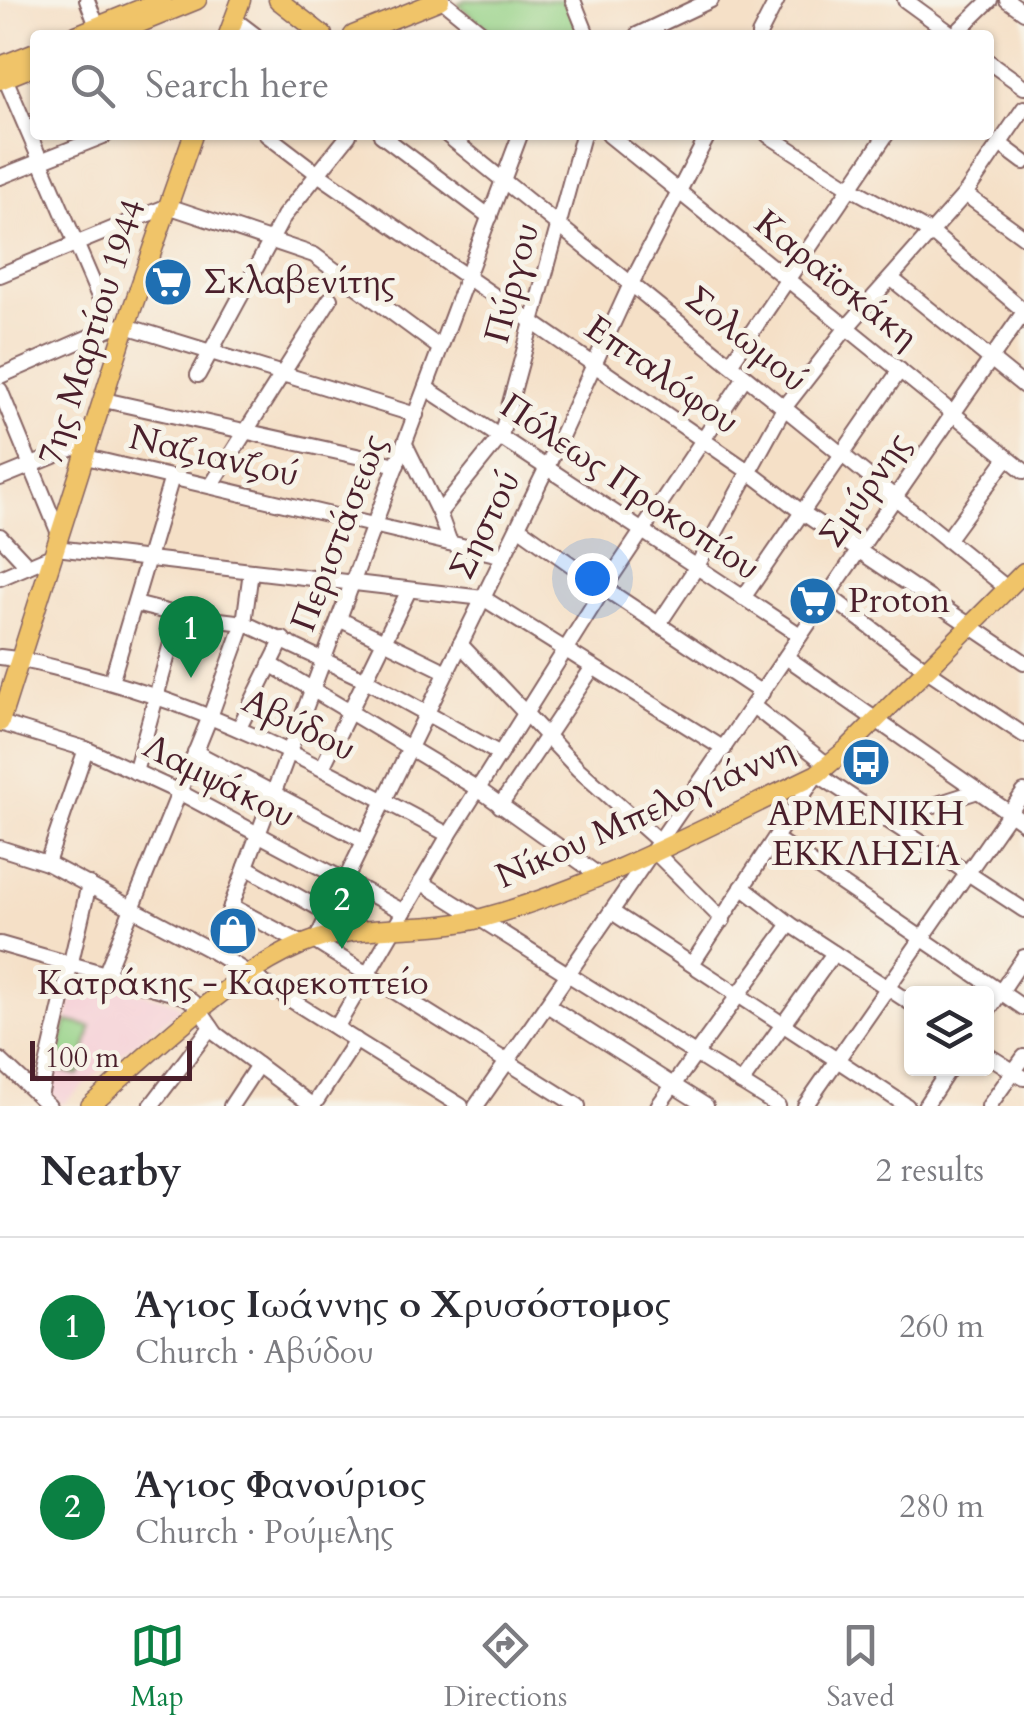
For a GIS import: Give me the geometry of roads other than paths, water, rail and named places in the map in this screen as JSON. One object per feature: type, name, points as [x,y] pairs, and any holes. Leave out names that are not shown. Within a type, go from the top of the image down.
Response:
[{"type":"main road","points":[[104,30],[162,0]]},
{"type":"main road","points":[[104,30],[197,0]]},
{"type":"main road","points":[[278,0],[317,30]]},
{"type":"main road","points":[[366,30],[441,0]]},
{"type":"main road","points":[[2,75],[30,55]]},
{"type":"main road","points":[[2,75],[30,67]]},
{"type":"main road","name":"7ης Μαρτίου 1944","points":[[0,722],[104,400],[119,326],[192,140]]},
{"type":"main road","name":"Νίκου Μπελογιάννη","points":[[90,1106],[205,1019],[250,974],[311,942],[480,919],[600,876],[823,770],[1024,572]]},
{"type":"street","points":[[87,0],[104,30]]},
{"type":"street","points":[[441,0],[479,30]]},
{"type":"street","points":[[573,0],[585,30]]},
{"type":"street","points":[[647,30],[711,0]]},
{"type":"street","points":[[762,30],[777,0]]},
{"type":"street","points":[[905,0],[946,30]]},
{"type":"street","points":[[958,30],[990,0]]},
{"type":"street","points":[[1007,0],[1024,12]]},
{"type":"street","points":[[994,66],[1024,87]]},
{"type":"street","points":[[2,75],[30,137]]},
{"type":"street","points":[[658,625],[696,568],[784,408],[848,326],[964,194],[1024,108]]},
{"type":"street","points":[[31,140],[119,326]]},
{"type":"street","points":[[0,178],[94,140]]},
{"type":"street","name":"Επταλόφου","points":[[274,140],[466,278],[1024,662]]},
{"type":"street","points":[[198,375],[294,201],[345,140]]},
{"type":"street","points":[[388,140],[490,217]]},
{"type":"street","name":"Σολωμού","points":[[453,140],[1008,589]]},
{"type":"street","name":"Περιστάσεως","points":[[214,952],[518,140]]},
{"type":"street","name":"Πύργου","points":[[440,513],[501,436],[581,140]]},
{"type":"street","name":"Καραϊσκάκη","points":[[616,140],[1024,471]]},
{"type":"street","name":"Σηστού","points":[[311,942],[346,880],[504,556],[630,284],[706,140]]},
{"type":"street","points":[[776,140],[932,233],[1024,312]]},
{"type":"street","points":[[730,364],[883,140]]},
{"type":"street","points":[[1000,144],[1024,162]]},
{"type":"street","points":[[964,194],[1024,237]]},
{"type":"street","points":[[0,275],[168,206],[314,255],[440,348]]},
{"type":"street","points":[[892,280],[1024,386]]},
{"type":"street","points":[[211,486],[330,299]]},
{"type":"street","name":"Σμύρνης","points":[[476,1106],[1024,312]]},
{"type":"street","points":[[0,376],[119,326],[416,414]]},
{"type":"street","points":[[743,598],[900,370]]},
{"type":"street","points":[[336,1028],[392,929],[526,712],[745,376]]},
{"type":"street","name":"Πόλεως Προκοπίου","points":[[426,388],[800,636]]},
{"type":"street","points":[[0,390],[31,465],[57,546]]},
{"type":"street","points":[[104,400],[397,465]]},
{"type":"street","points":[[405,444],[440,513],[450,543]]},
{"type":"street","points":[[0,478],[88,449]]},
{"type":"street","name":"Ναζιανζού","points":[[88,449],[172,477],[504,556]]},
{"type":"street","points":[[947,540],[1008,458]]},
{"type":"street","points":[[111,682],[172,477]]},
{"type":"street","points":[[518,526],[762,693]]},
{"type":"street","points":[[0,536],[28,566]]},
{"type":"street","points":[[0,578],[28,566],[57,546],[483,598],[724,749]]},
{"type":"street","points":[[105,975],[244,622],[251,571]]},
{"type":"street","points":[[322,768],[409,590]]},
{"type":"street","points":[[828,595],[927,670],[1024,735]]},
{"type":"street","points":[[134,604],[179,615],[244,622],[366,680],[500,754]]},
{"type":"street","points":[[135,772],[179,615]]},
{"type":"street","points":[[339,618],[447,672]]},
{"type":"street","points":[[239,728],[283,639]]},
{"type":"street","points":[[460,644],[724,920]]},
{"type":"street","name":"Αβύδου","points":[[0,657],[20,658],[111,682],[210,714],[449,835]]},
{"type":"street","points":[[786,657],[1024,823]]},
{"type":"street","points":[[270,664],[478,789],[600,876]]},
{"type":"street","points":[[500,806],[593,667]]},
{"type":"street","points":[[753,706],[823,770],[886,820],[1024,910]]},
{"type":"street","name":"Λαμψάκου","points":[[0,722],[86,749],[179,792],[404,912]]},
{"type":"street","points":[[47,863],[86,749]]},
{"type":"street","points":[[195,752],[364,842]]},
{"type":"street","points":[[692,964],[823,770]]},
{"type":"street","points":[[886,820],[978,791]]},
{"type":"street","points":[[805,1106],[1024,792]]},
{"type":"street","points":[[776,839],[1024,1008]]},
{"type":"street","points":[[0,848],[47,863],[214,952],[461,1106]]},
{"type":"street","points":[[246,867],[329,914]]},
{"type":"street","points":[[421,882],[778,1106]]},
{"type":"street","points":[[44,1101],[89,884]]},
{"type":"street","points":[[742,887],[790,924],[904,999]]},
{"type":"street","points":[[231,906],[311,942],[578,1106]]},
{"type":"street","points":[[612,912],[907,1106]]},
{"type":"street","points":[[658,1106],[790,924]]},
{"type":"street","points":[[0,944],[186,998],[258,1065],[313,1106],[356,1040]]},
{"type":"street","points":[[741,1083],[834,953]]},
{"type":"street","points":[[994,1002],[1024,956]]},
{"type":"street","points":[[546,1006],[706,1106]]},
{"type":"street","points":[[156,1105],[205,1019]]},
{"type":"street","points":[[989,1106],[1019,1075],[1024,1056]]},
{"type":"street","points":[[994,1059],[1019,1075]]},
{"type":"street","points":[[0,1060],[44,1101]]},
{"type":"street","points":[[231,1106],[258,1065]]},
{"type":"street","points":[[925,1106],[945,1076]]},
{"type":"place","name":"Σκλαβενίτης","points":[[168,282]]},
{"type":"place","name":"Proton","points":[[813,601]]},
{"type":"place","name":"Άγιος Ιωάννης ο Χρυσόστομος","points":[[191,678]]},
{"type":"place","name":"ΑΡΜΕΝΙΚΗ ΕΚΚΛΗΣΙΑ","points":[[866,762]]},
{"type":"place","name":"Κατράκης - Καφεκοπτείο","points":[[233,931]]},
{"type":"place","name":"Άγιος Φανούριος","points":[[342,949]]}]
